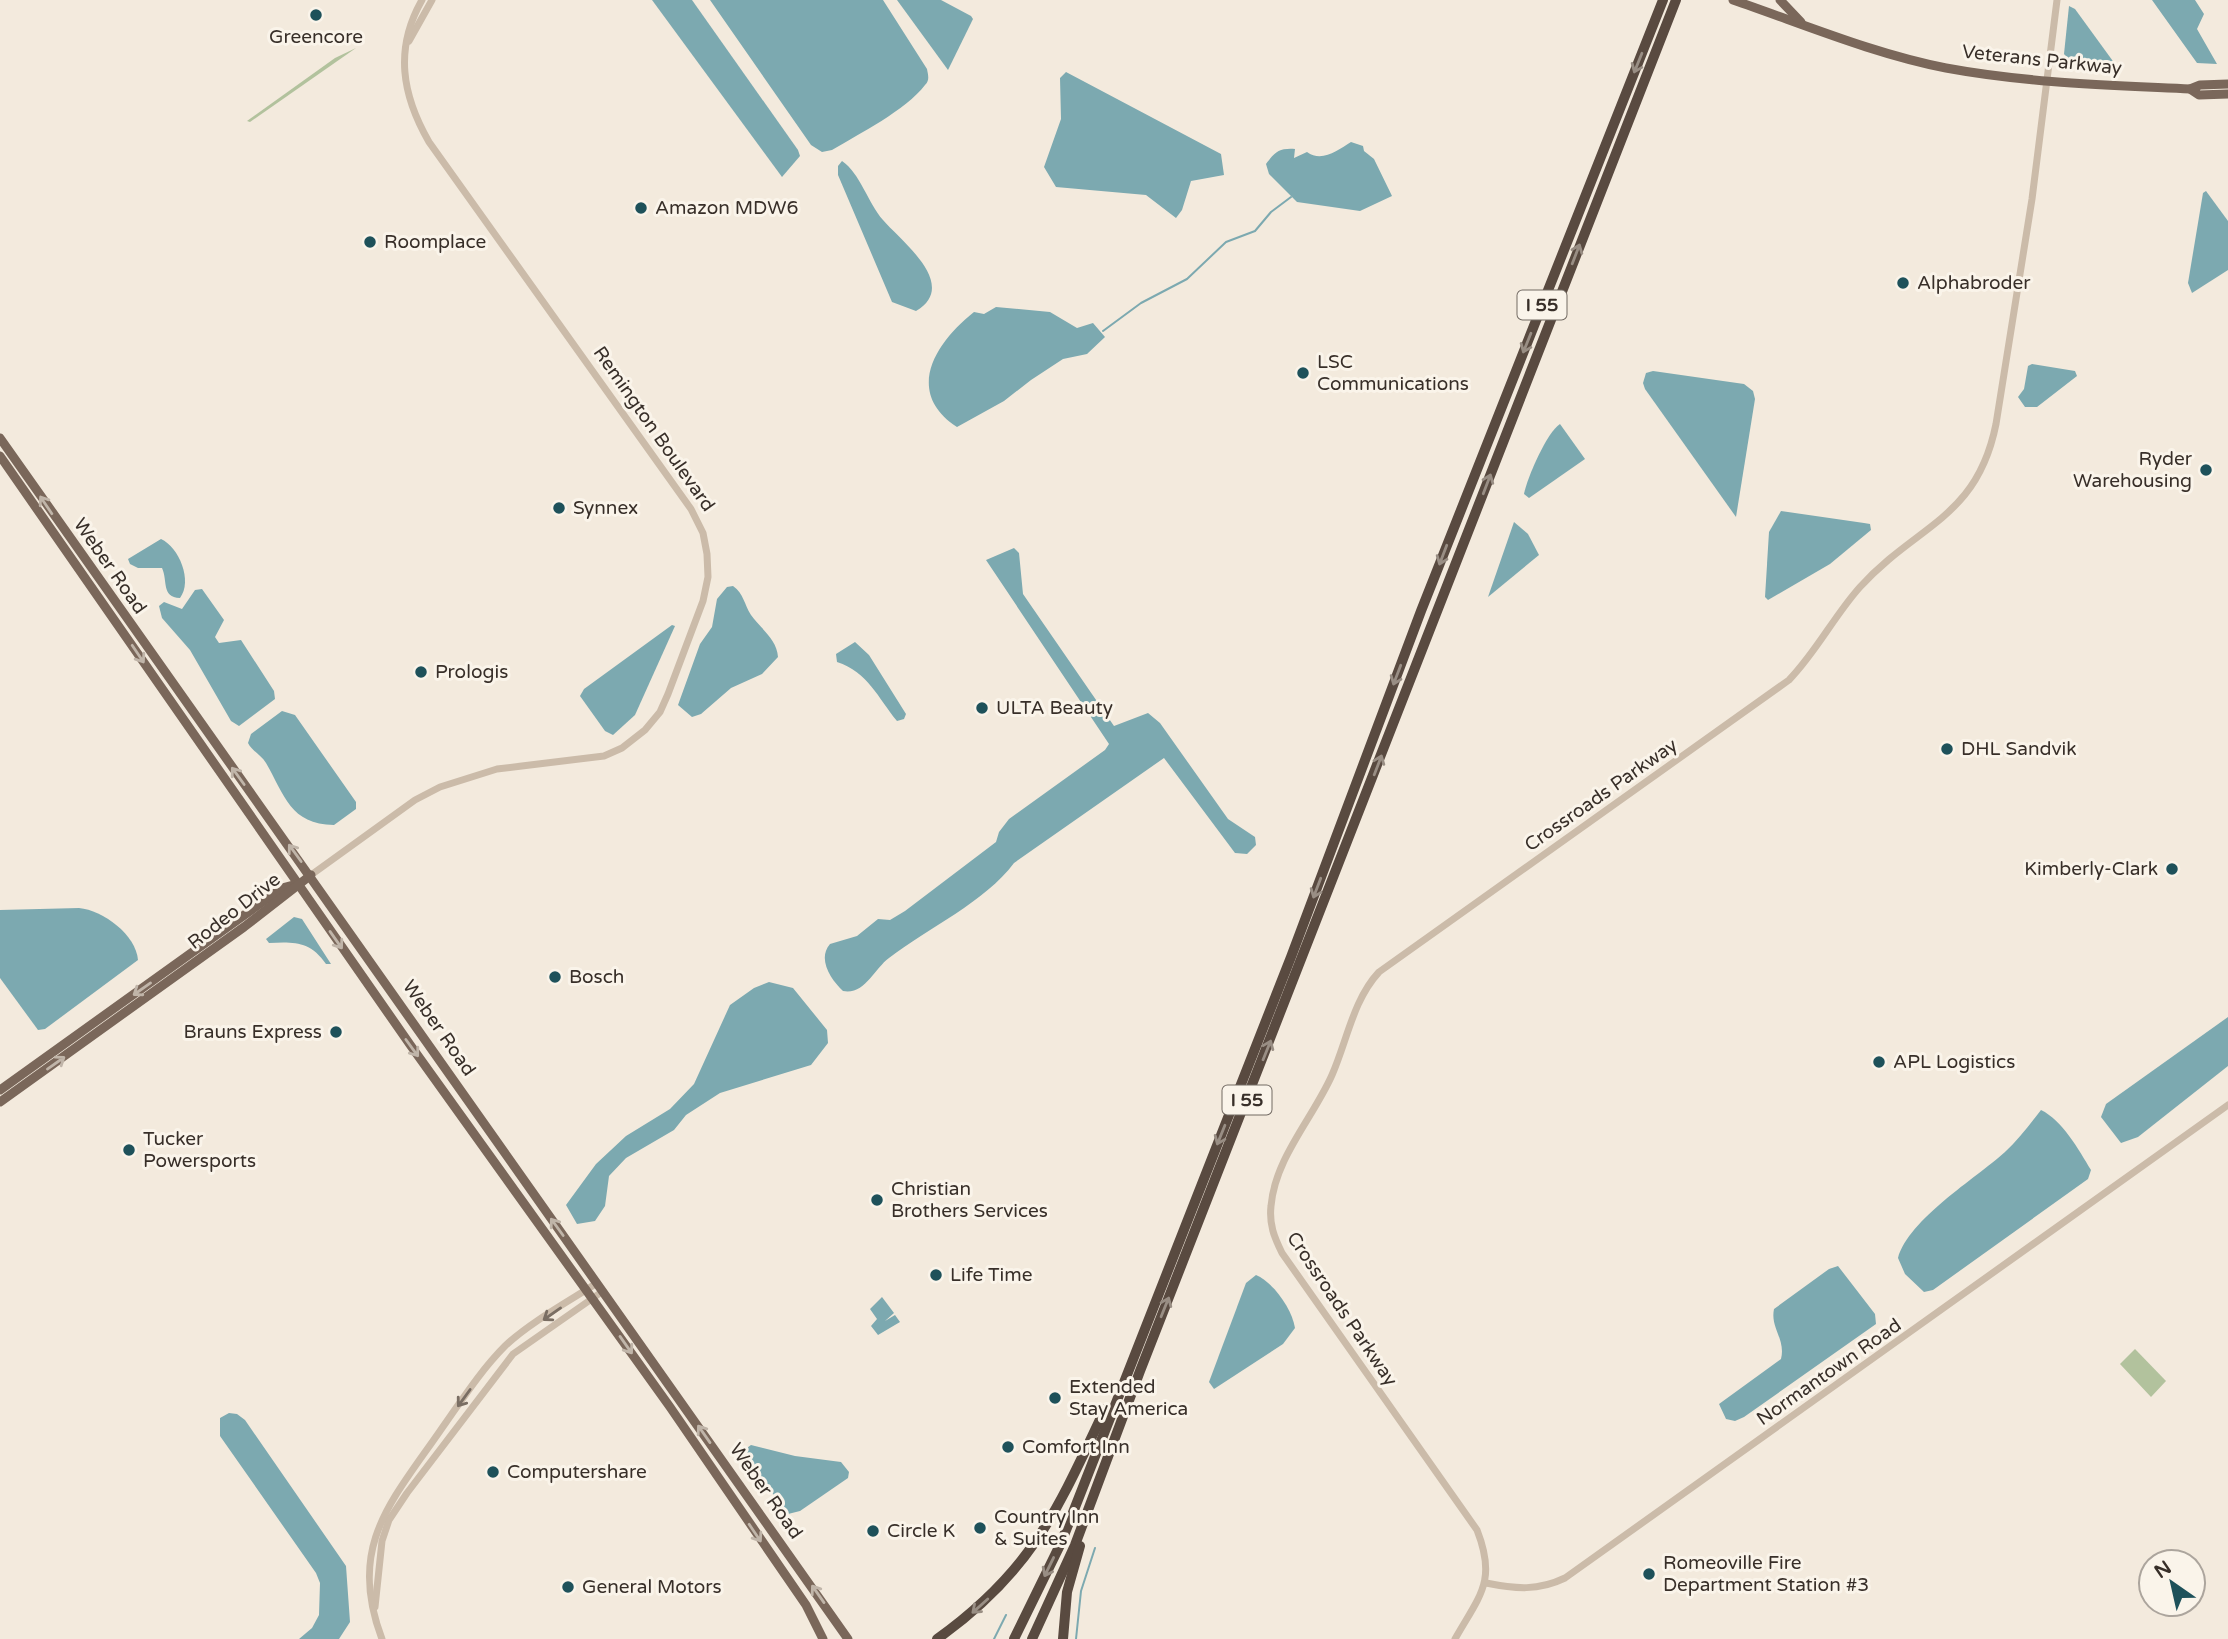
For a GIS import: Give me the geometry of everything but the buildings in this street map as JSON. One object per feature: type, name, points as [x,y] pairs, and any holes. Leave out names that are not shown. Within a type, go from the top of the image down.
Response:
[{"type":"highway","name":"I 55","points":[[1014,1639],[1061,1543],[1119,1390],[1242,1084],[1421,611],[1663,0]]},
{"type":"highway","name":"I 55","points":[[1032,1639],[1075,1545],[1140,1371],[1676,0]]},
{"type":"highway","points":[[1063,1639],[1067,1592],[1087,1520],[1140,1371]]},
{"type":"highway","points":[[937,1639],[977,1610],[1031,1550],[1069,1486],[1105,1409],[1119,1390]]},
{"type":"main road","points":[[1780,0],[1802,23]]},
{"type":"main road","name":"Veterans Parkway","points":[[1739,1],[1944,67],[2046,82],[2190,89],[2200,85],[2228,84]]},
{"type":"main road","name":"Veterans Parkway","points":[[2190,89],[2199,95],[2228,94]]},
{"type":"main road","name":"Weber Road","points":[[0,438],[198,722],[311,874],[848,1639]]},
{"type":"main road","name":"Weber Road","points":[[0,456],[297,884],[590,1294],[806,1605],[823,1639]]},
{"type":"main road","name":"Remington Boulevard","points":[[297,884],[311,874]]},
{"type":"main road","name":"Rodeo Drive","points":[[0,1090],[279,890],[297,884]]},
{"type":"main road","name":"Rodeo Drive","points":[[0,1102],[244,927],[297,884]]},
{"type":"street","name":"Remington Boulevard","points":[[311,874],[415,800],[455,781],[497,769],[595,759],[634,740],[660,712],[703,601],[708,577],[703,533],[691,509],[424,133],[405,87],[409,28],[422,0]]},
{"type":"street","name":"Remington Boulevard","points":[[406,48],[432,0]]},
{"type":"street","name":"Crossroads Parkway","points":[[1486,1583],[1487,1563],[1477,1530],[1282,1253],[1271,1225],[1274,1191],[1297,1135],[1332,1074],[1363,993],[1378,972],[1789,680],[1811,658],[1845,604],[1863,584],[1881,566],[1950,514],[1973,487],[1991,452],[1996,424],[2032,199],[2057,0]]},
{"type":"street","name":"Normantown Road","points":[[1486,1583],[1530,1589],[1545,1587],[1565,1578],[2228,1105]]},
{"type":"street","points":[[382,1639],[375,1608],[368,1592],[369,1565],[382,1516],[483,1372],[507,1345],[600,1287]]},
{"type":"street","points":[[1455,1639],[1486,1583]]},
{"type":"green space","points":[[356,48],[250,122],[247,121],[335,58]]},
{"type":"green space","points":[[2135,1349],[2166,1381],[2151,1397],[2120,1364]]},
{"type":"water","points":[[652,0],[692,0],[798,150],[800,156],[782,177]]},
{"type":"water","points":[[710,0],[883,0],[927,69],[928,81],[917,94],[894,112],[832,150],[822,152],[811,145]]},
{"type":"water","points":[[897,0],[941,0],[971,16],[973,19],[948,70]]},
{"type":"water","points":[[2152,0],[2195,0],[2204,14],[2197,29],[2217,64],[2197,63]]},
{"type":"water","points":[[2069,6],[2075,9],[2115,64],[2113,66],[2073,64],[2064,54]]},
{"type":"water","points":[[1066,72],[1221,154],[1224,175],[1191,181],[1182,210],[1176,218],[1146,195],[1056,187],[1044,167],[1061,119],[1060,78]]},
{"type":"water","points":[[1351,142],[1363,146],[1364,151],[1374,159],[1392,196],[1360,211],[1297,202],[1269,174],[1266,164],[1281,150],[1295,149],[1294,158],[1307,152],[1324,156]]},
{"type":"water","points":[[842,161],[854,173],[883,220],[913,251],[930,276],[932,289],[928,300],[916,311],[892,302],[838,175],[838,166]]},
{"type":"water","points":[[2206,191],[2228,221],[2228,270],[2192,293],[2188,283],[2203,193]]},
{"type":"water","points":[[996,307],[1050,312],[1077,328],[1093,323],[1105,337],[1087,354],[1063,359],[1004,401],[957,427],[941,413],[932,399],[929,383],[931,368],[947,338],[960,324],[974,312],[984,314]]},
{"type":"water","points":[[2032,364],[2075,371],[2077,376],[2037,407],[2025,407],[2018,397],[2024,389],[2028,366]]},
{"type":"water","points":[[1653,371],[1744,384],[1753,391],[1755,399],[1736,517],[1645,389],[1643,383],[1646,373]]},
{"type":"water","points":[[1560,424],[1585,459],[1529,498],[1524,494],[1533,467],[1549,436]]},
{"type":"water","points":[[1781,511],[1870,524],[1871,530],[1830,564],[1768,600],[1765,597],[1769,532]]},
{"type":"water","points":[[1514,522],[1528,534],[1539,555],[1488,597]]},
{"type":"water","points":[[161,539],[173,549],[182,565],[185,583],[180,598],[170,595],[162,568],[138,568],[130,564],[128,559]]},
{"type":"water","points":[[1014,548],[1019,553],[1023,594],[1114,726],[1148,713],[1160,723],[1228,819],[1255,837],[1256,845],[1247,854],[1235,853],[1164,758],[1014,863],[988,890],[889,958],[863,985],[851,991],[843,991],[830,975],[825,963],[826,950],[830,944],[857,936],[878,919],[890,920],[905,911],[996,842],[999,832],[1009,819],[1105,750],[1109,744],[986,560]]},
{"type":"water","points":[[733,586],[742,596],[751,615],[771,639],[778,657],[762,674],[731,688],[701,714],[692,717],[678,705],[700,644],[712,627],[717,599],[727,587]]},
{"type":"water","points":[[202,589],[224,620],[215,637],[219,643],[241,640],[274,691],[275,699],[239,726],[231,721],[190,650],[162,618],[159,606],[164,602],[182,609],[195,590]]},
{"type":"water","points":[[672,625],[675,626],[635,715],[613,735],[605,731],[580,696],[584,689]]},
{"type":"water","points":[[855,642],[869,655],[906,714],[904,719],[897,721],[865,679],[848,666],[837,662],[836,654]]},
{"type":"water","points":[[282,711],[295,715],[356,802],[356,809],[334,825],[307,820],[298,814],[284,797],[266,763],[248,743],[251,734]]},
{"type":"water","points":[[79,908],[98,913],[117,925],[131,942],[138,960],[45,1029],[38,1030],[0,978],[0,910]]},
{"type":"water","points":[[294,917],[302,919],[331,964],[326,964],[308,947],[269,943],[266,939]]},
{"type":"water","points":[[769,982],[793,988],[827,1030],[828,1043],[811,1065],[720,1093],[686,1115],[674,1130],[626,1158],[609,1176],[605,1206],[595,1221],[577,1224],[566,1205],[596,1164],[626,1136],[670,1109],[694,1084],[730,1005],[754,988]]},
{"type":"water","points":[[2228,1017],[2228,1066],[2138,1137],[2121,1143],[2101,1117],[2106,1104]]},
{"type":"water","points":[[2041,1110],[2063,1128],[2075,1145],[2091,1170],[2088,1179],[1933,1290],[1924,1292],[1905,1274],[1898,1258],[1905,1243],[1944,1200],[2010,1147]]},
{"type":"water","points":[[1838,1266],[1875,1314],[1876,1324],[1744,1417],[1735,1421],[1726,1419],[1719,1404],[1781,1359],[1774,1309],[1829,1269]]},
{"type":"water","points":[[1256,1275],[1281,1297],[1295,1328],[1283,1344],[1214,1389],[1209,1382],[1246,1283]]},
{"type":"water","points":[[882,1297],[894,1313],[885,1321],[895,1315],[900,1322],[878,1335],[871,1326],[877,1319],[870,1309]]},
{"type":"water","points":[[229,1413],[237,1414],[245,1420],[346,1566],[350,1622],[339,1639],[299,1639],[312,1628],[319,1615],[320,1583],[316,1573],[220,1436],[220,1418]]},
{"type":"water","points":[[751,1445],[795,1456],[841,1462],[849,1472],[848,1478],[800,1511],[788,1514],[744,1456],[744,1450]]},
{"type":"waterway","points":[[1103,331],[1141,303],[1187,279],[1226,242],[1255,231],[1271,212],[1291,197]]},
{"type":"waterway","points":[[1076,1639],[1081,1591],[1095,1548]]},
{"type":"waterway","points":[[994,1639],[1006,1615]]},
{"type":"place","name":"Greencore","points":[[316,15]]},
{"type":"place","name":"Amazon MDW6","points":[[641,208]]},
{"type":"place","name":"Roomplace","points":[[370,242]]},
{"type":"place","name":"Alphabroder","points":[[1903,283]]},
{"type":"place","name":"LSC Communications","points":[[1303,373]]},
{"type":"place","name":"Ryder Warehousing","points":[[2206,470]]},
{"type":"place","name":"Synnex","points":[[559,508]]},
{"type":"place","name":"Prologis","points":[[421,672]]},
{"type":"place","name":"ULTA Beauty","points":[[982,708]]},
{"type":"place","name":"DHL Sandvik","points":[[1947,749]]},
{"type":"place","name":"Kimberly-Clark","points":[[2172,869]]},
{"type":"place","name":"Bosch","points":[[555,977]]},
{"type":"place","name":"Brauns Express","points":[[336,1032]]},
{"type":"place","name":"APL Logistics","points":[[1879,1062]]},
{"type":"place","name":"Tucker Powersports","points":[[129,1150]]},
{"type":"place","name":"Christian Brothers Services","points":[[877,1200]]},
{"type":"place","name":"Life Time","points":[[936,1275]]},
{"type":"place","name":"Extended Stay America","points":[[1055,1398]]},
{"type":"place","name":"Comfort Inn","points":[[1008,1447]]},
{"type":"place","name":"Computershare","points":[[493,1472]]},
{"type":"place","name":"Country Inn & Suites","points":[[980,1528]]},
{"type":"place","name":"Circle K","points":[[873,1531]]},
{"type":"place","name":"Romeoville Fire Department Station #3","points":[[1649,1574]]},
{"type":"place","name":"General Motors","points":[[568,1587]]}]
